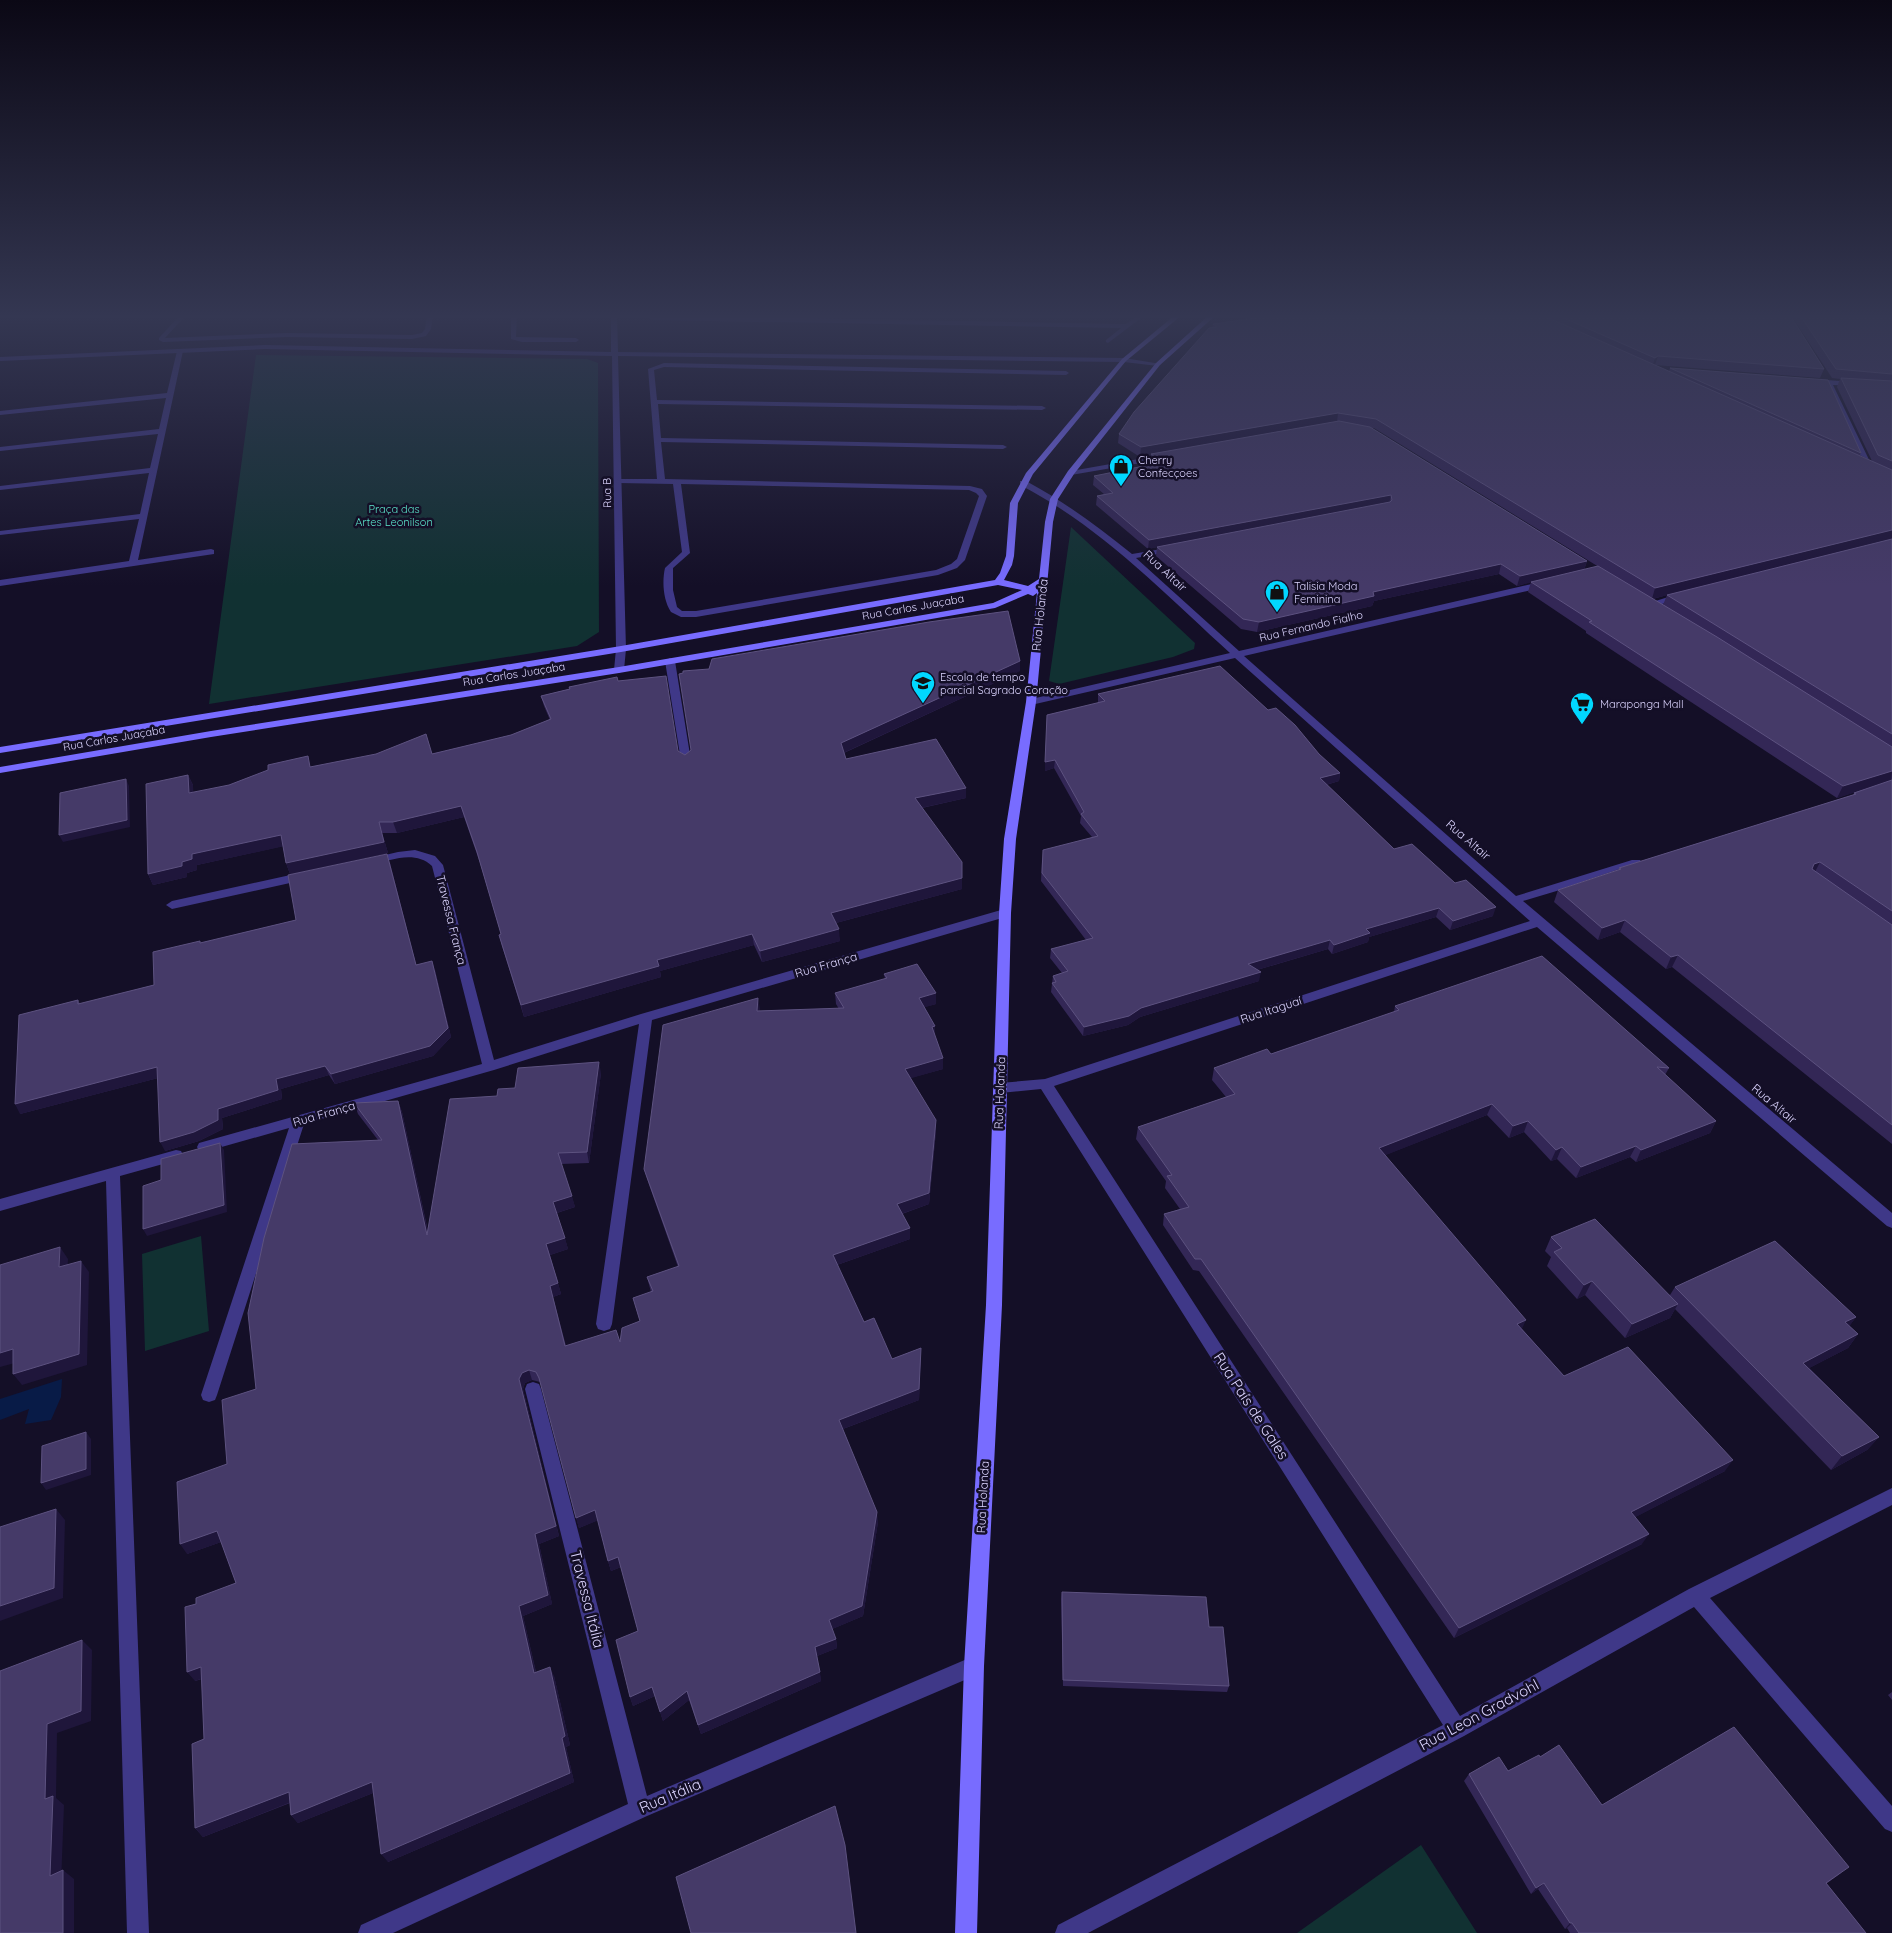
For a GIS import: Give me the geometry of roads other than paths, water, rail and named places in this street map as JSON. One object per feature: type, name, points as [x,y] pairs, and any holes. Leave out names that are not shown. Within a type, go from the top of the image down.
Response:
[{"type":"street","points":[[0,412],[68,405]]},
{"type":"street","points":[[133,564],[168,405]]},
{"type":"street","name":"Rua B","points":[[617,405],[621,649],[619,670]]},
{"type":"street","points":[[654,405],[661,482]]},
{"type":"street","points":[[861,405],[1042,408]]},
{"type":"street","points":[[998,582],[1009,568],[1013,508],[1023,483],[1087,405]]},
{"type":"street","name":"Rua Holanda","points":[[966,1933],[974,1666],[994,1305],[1005,913],[1010,838],[1031,702],[1035,594],[1044,580],[1049,522],[1054,499],[1071,473],[1125,405]]},
{"type":"street","points":[[1839,405],[1869,468]]},
{"type":"street","points":[[0,448],[163,431]]},
{"type":"street","points":[[657,440],[1003,447]]},
{"type":"street","points":[[1071,473],[1172,455]]},
{"type":"street","points":[[1860,464],[1876,471]]},
{"type":"street","points":[[0,488],[154,470]]},
{"type":"street","points":[[618,480],[970,488],[979,491],[983,496],[961,560],[954,566],[938,572],[696,614],[683,614],[674,610],[670,603],[667,571],[670,565],[686,553],[677,482]]},
{"type":"street","name":"Rua Altair","points":[[1023,483],[1054,499],[1088,523],[1130,557],[1236,654],[1539,922],[1892,1222]]},
{"type":"street","points":[[0,533],[144,516]]},
{"type":"street","points":[[1130,557],[1177,548]]},
{"type":"street","points":[[0,583],[211,552]]},
{"type":"street","name":"Rua Carlos Juaçaba","points":[[0,770],[211,734],[619,670],[995,605],[1035,594],[1044,580]]},
{"type":"street","name":"Rua Fernando Fialho","points":[[1031,702],[1558,581]]},
{"type":"street","name":"Rua Carlos Juaçaba","points":[[0,750],[621,649],[998,582],[1035,594]]},
{"type":"street","points":[[1642,599],[1655,607],[1692,594]]},
{"type":"street","points":[[670,661],[686,761]]},
{"type":"street","name":"Travessa França","points":[[360,864],[407,854],[416,854],[432,858],[437,865],[489,1066]]},
{"type":"street","points":[[1515,900],[1650,859]]},
{"type":"street","points":[[172,905],[313,874]]},
{"type":"street","name":"Rua França","points":[[0,1205],[489,1066],[646,1017],[1005,913]]},
{"type":"street","name":"Rua Itaguaí","points":[[1000,1088],[1045,1084],[1539,922]]},
{"type":"street","points":[[604,1324],[646,1017]]},
{"type":"street","name":"Rua País de Gales","points":[[1045,1084],[1457,1729]]},
{"type":"street","points":[[209,1395],[298,1121]]},
{"type":"street","points":[[113,1173],[138,1933]]},
{"type":"street","name":"Travessa Itália","points":[[533,1389],[640,1809]]},
{"type":"street","name":"Rua Leon Gradvohl","points":[[1066,1933],[1457,1729],[1696,1596],[1892,1496]]},
{"type":"street","points":[[1696,1596],[1892,1822]]},
{"type":"street","name":"Rua Itália","points":[[369,1933],[640,1809],[974,1666]]},
{"type":"water","points":[[62,1379],[61,1397],[51,1420],[25,1424],[29,1409],[0,1420],[0,1399]]},
{"type":"place","name":"Cherry Confecçoes","points":[[1121,487]]},
{"type":"place","name":"Talisia Moda Feminina","points":[[1277,613]]},
{"type":"place","name":"Escola de tempo parcial Sagrado Coração","points":[[923,704]]},
{"type":"place","name":"Maraponga Mall","points":[[1582,725]]},
{"type":"park label","name":"Praça das Artes Leonilson","points":[[394,515]]}]
